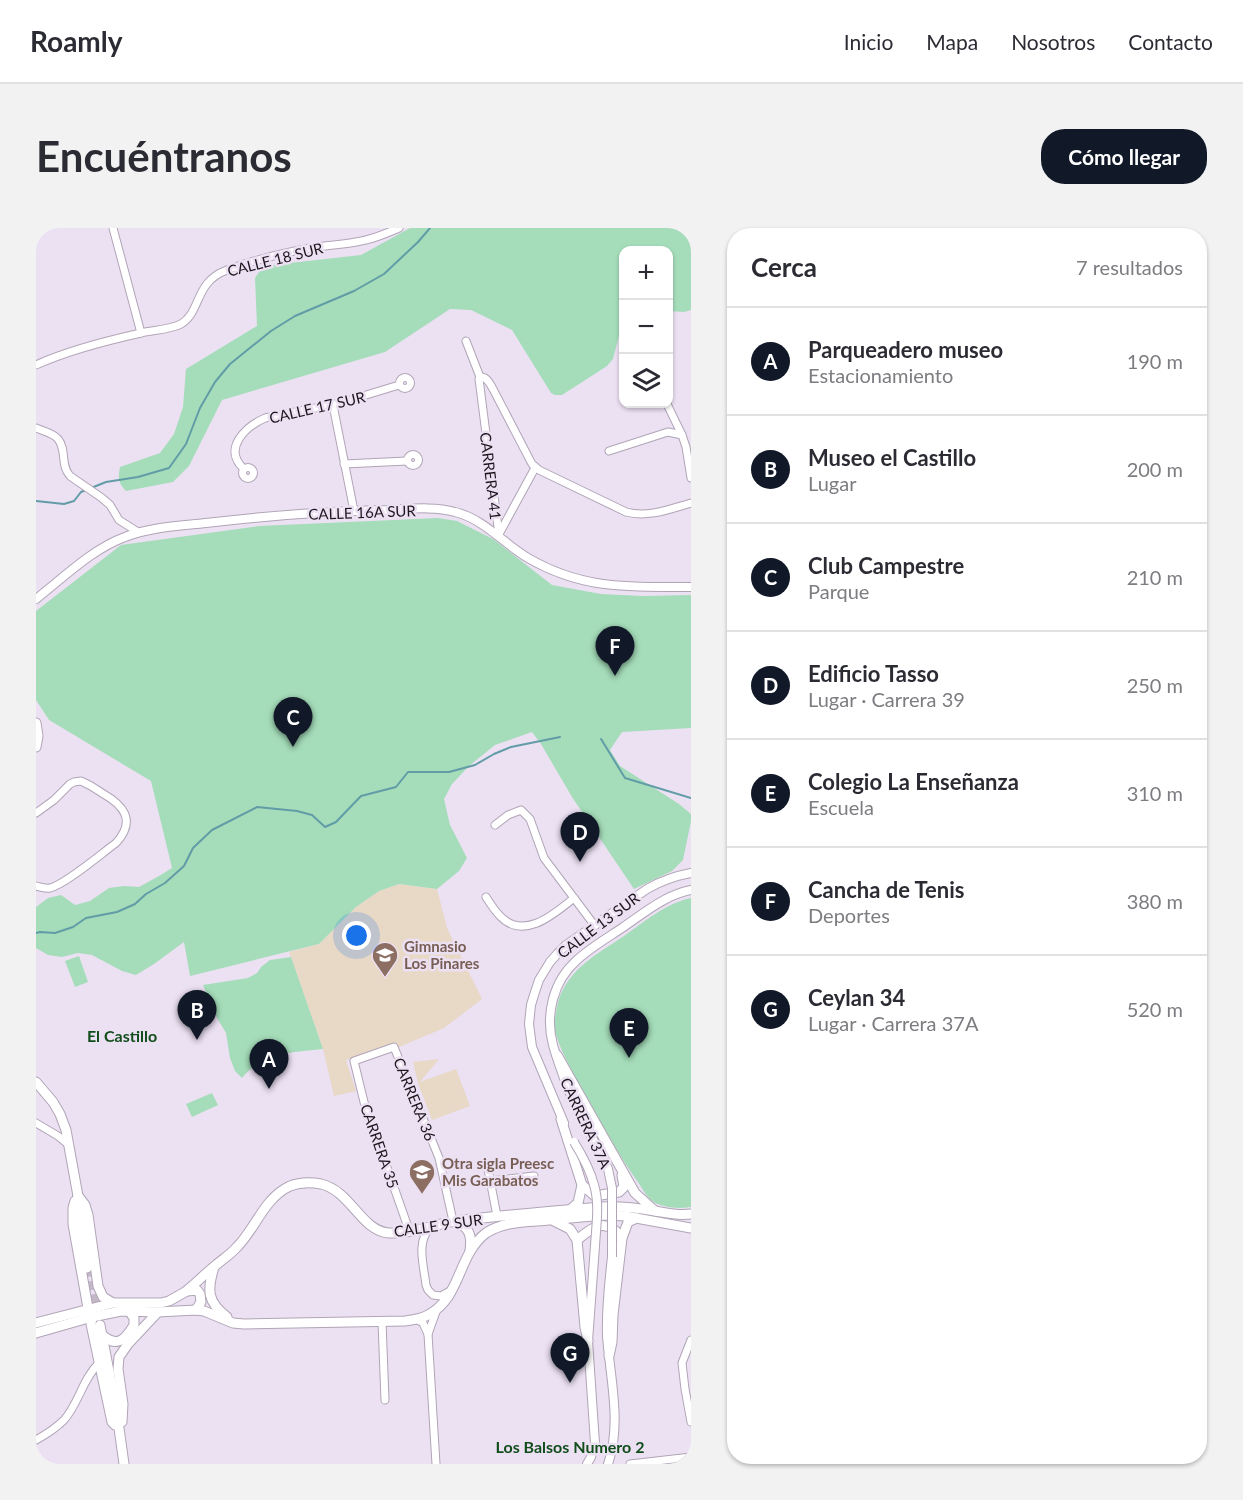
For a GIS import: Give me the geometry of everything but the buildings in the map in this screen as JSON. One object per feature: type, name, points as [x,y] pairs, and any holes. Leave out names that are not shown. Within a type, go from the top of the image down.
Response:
[{"type":"main road","points":[[36,723],[38,736],[36,747]]},
{"type":"main road","points":[[556,1055],[635,1193],[654,1211]]},
{"type":"main road","points":[[36,1082],[53,1102],[63,1121],[78,1196],[87,1268]]},
{"type":"main road","points":[[561,1119],[582,1185],[578,1203],[570,1210]]},
{"type":"main road","points":[[582,1185],[595,1196],[619,1192],[624,1187],[620,1167]]},
{"type":"main road","name":"CALLE 9 SUR","points":[[36,1334],[113,1303],[161,1303],[185,1292],[236,1249],[279,1192],[301,1183],[313,1182],[326,1185],[347,1199],[371,1226],[388,1233],[453,1221],[625,1206],[682,1215],[691,1214]]},
{"type":"main road","points":[[78,1196],[87,1210],[98,1286],[103,1297],[113,1303]]},
{"type":"main road","points":[[78,1196],[73,1208],[73,1224],[112,1422],[119,1430]]},
{"type":"main road","name":"CALLE 9 SUR","points":[[36,1323],[90,1313],[196,1310],[233,1323],[405,1321],[429,1315],[447,1299],[469,1253],[482,1237],[498,1227],[609,1215],[640,1218],[691,1228]]},
{"type":"main road","points":[[609,1356],[622,1238],[628,1222],[640,1218]]},
{"type":"main road","points":[[551,1220],[570,1229],[577,1240],[588,1341]]},
{"type":"main road","points":[[453,1221],[461,1224],[468,1231],[471,1242],[469,1253]]},
{"type":"main road","points":[[577,1240],[587,1231],[604,1225],[611,1226],[622,1238]]},
{"type":"main road","points":[[214,1267],[209,1293],[214,1305],[233,1323]]},
{"type":"main road","points":[[185,1292],[197,1290],[200,1294],[201,1302],[196,1310]]},
{"type":"main road","points":[[124,1464],[113,1389],[101,1330],[114,1342],[122,1340],[134,1325],[134,1318],[129,1311]]},
{"type":"main road","points":[[119,1430],[123,1420],[119,1357],[158,1312]]},
{"type":"street","points":[[36,234],[43,228]]},
{"type":"street","points":[[113,228],[141,333]]},
{"type":"street","name":"CALLE 18 SUR","points":[[36,365],[54,356],[78,349],[182,323],[188,317],[205,284],[224,271],[304,249],[358,242],[399,228]]},
{"type":"street","name":"CARRERA 41","points":[[466,341],[480,377],[499,535]]},
{"type":"street","name":"CARRERA 41","points":[[480,377],[487,379],[535,468],[499,535]]},
{"type":"street","name":"CALLE 17 SUR","points":[[244,469],[236,459],[236,452],[240,437],[250,426],[265,418],[333,405],[399,385]]},
{"type":"street","points":[[333,405],[354,511]]},
{"type":"street","points":[[669,408],[686,447],[691,478]]},
{"type":"street","points":[[36,428],[58,439],[66,472],[110,505],[119,519],[138,532]]},
{"type":"street","points":[[609,451],[668,432],[682,435]]},
{"type":"street","points":[[344,464],[407,461]]},
{"type":"street","points":[[535,468],[634,514],[660,512],[691,503]]},
{"type":"street","name":"CALLE 16A SUR","points":[[36,599],[95,552],[109,543],[138,532],[255,518],[354,511],[434,509],[456,512],[476,520],[524,556],[569,577],[610,586],[691,588]]},
{"type":"street","points":[[36,813],[70,784],[77,781],[84,782],[117,802],[125,813],[127,822],[126,829],[116,843],[64,881],[50,888],[36,886]]},
{"type":"street","points":[[495,825],[521,810],[530,819],[544,858],[595,926]]},
{"type":"street","name":"CALLE 13 SUR","points":[[534,995],[539,980],[558,952],[647,889],[669,878],[691,873]]},
{"type":"street","name":"CARRERA 37A","points":[[608,1464],[613,1448],[615,1423],[607,1334],[612,1257],[612,1188],[608,1169],[568,1089],[552,1040],[550,1014],[557,986],[566,971],[578,959],[656,905],[671,896],[691,890]]},
{"type":"street","points":[[486,897],[506,921],[522,925],[539,923],[574,898]]},
{"type":"street","name":"CARRERA 37A","points":[[534,995],[529,1023],[532,1047],[561,1119],[591,1175],[597,1202],[588,1341],[595,1443],[587,1464]]},
{"type":"street","name":"CARRERA 35","points":[[394,1047],[354,1060],[364,1102],[409,1230]]},
{"type":"street","name":"CARRERA 36","points":[[394,1047],[436,1150],[453,1221]]},
{"type":"street","points":[[48,1130],[57,1127],[63,1121]]},
{"type":"street","points":[[36,1123],[69,1146]]},
{"type":"street","points":[[487,1164],[497,1216]]},
{"type":"street","points":[[490,1181],[534,1176]]},
{"type":"street","points":[[434,1225],[423,1237],[422,1244],[426,1285],[433,1295],[441,1296],[453,1289]]},
{"type":"street","points":[[428,1334],[436,1309]]},
{"type":"street","points":[[416,1319],[423,1323],[428,1334],[436,1464]]},
{"type":"street","points":[[382,1322],[385,1400]]},
{"type":"street","points":[[691,1340],[682,1363],[688,1387],[691,1422]]},
{"type":"street","points":[[36,1440],[62,1422],[74,1405],[84,1382],[99,1363]]},
{"type":"street","points":[[630,1464],[691,1457]]},
{"type":"shaded area","name":"Gimnasio Los Pinares","points":[[399,884],[437,889],[447,928],[482,999],[444,1028],[399,1047],[397,1043],[346,1060],[356,1091],[334,1096],[323,1049],[289,952],[319,944],[356,907],[379,891]]},
{"type":"shaded area","points":[[439,1059],[420,1082],[456,1069],[470,1106],[432,1120],[413,1062]]},
{"type":"green space","points":[[410,228],[691,228],[691,310],[673,311],[673,246],[619,246],[619,337],[613,359],[607,366],[562,395],[551,393],[512,330],[471,310],[450,309],[385,352],[222,400],[189,466],[173,482],[126,491],[119,480],[120,467],[160,453],[174,434],[183,407],[186,369],[257,326],[255,278],[263,266],[361,255]]},
{"type":"green space","points":[[438,518],[457,521],[493,539],[552,585],[601,594],[691,595],[691,728],[622,732],[610,750],[620,766],[691,814],[683,860],[672,871],[634,889],[572,797],[532,732],[495,745],[469,766],[452,784],[444,799],[450,825],[467,858],[459,871],[437,889],[399,884],[379,891],[356,907],[319,944],[190,976],[184,942],[136,975],[122,971],[92,955],[78,953],[62,957],[48,955],[36,948],[36,907],[48,898],[61,895],[75,905],[90,901],[109,888],[139,887],[172,868],[151,781],[49,720],[36,700],[36,611],[121,545],[259,526]]},
{"type":"green space","points":[[691,898],[691,1207],[676,1208],[660,1205],[651,1200],[626,1164],[566,1059],[557,1039],[555,1023],[558,1002],[576,971],[656,914],[673,904]]},
{"type":"green space","points":[[79,956],[88,982],[75,987],[65,961]]},
{"type":"green space","points":[[291,957],[323,1049],[269,1058],[250,1069],[242,1078],[235,1071],[230,1058],[226,1033],[203,985],[248,978],[257,973],[270,960]]},
{"type":"green space","points":[[212,1093],[218,1105],[192,1117],[186,1104]]},
{"type":"waterway","points":[[36,501],[64,504],[74,501],[81,492],[106,482],[138,477],[169,468],[186,444],[200,408],[215,382],[230,364],[271,331],[295,316],[354,291],[384,274],[430,228]]},
{"type":"waterway","points":[[36,933],[55,933],[73,927],[86,918],[117,912],[135,904],[184,866],[193,848],[212,830],[257,807],[312,815],[325,827],[336,822],[361,796],[396,787],[408,772],[449,772],[475,765],[511,747],[560,737]]},
{"type":"waterway","points":[[601,739],[625,778],[691,798]]},
{"type":"tunnel","points":[[87,1268],[97,1314]]},
{"type":"place","name":"Cancha de Tenis","points":[[615,676]]},
{"type":"place","name":"Club Campestre","points":[[293,747]]},
{"type":"place","name":"Edificio Tasso","points":[[580,862]]},
{"type":"place","name":"Gimnasio Los Pinares","points":[[385,978]]},
{"type":"place","name":"Museo el Castillo","points":[[197,1040]]},
{"type":"place","name":"Colegio La Enseñanza","points":[[629,1058]]},
{"type":"place","name":"Parqueadero museo","points":[[269,1089]]},
{"type":"place","name":"Otra sigla Preesc Mis Garabatos","points":[[422,1195]]},
{"type":"place","name":"Ceylan 34","points":[[570,1383]]},
{"type":"district","name":"El Castillo","points":[[122,1035]]},
{"type":"district","name":"Los Balsos Numero 2","points":[[570,1446]]}]
